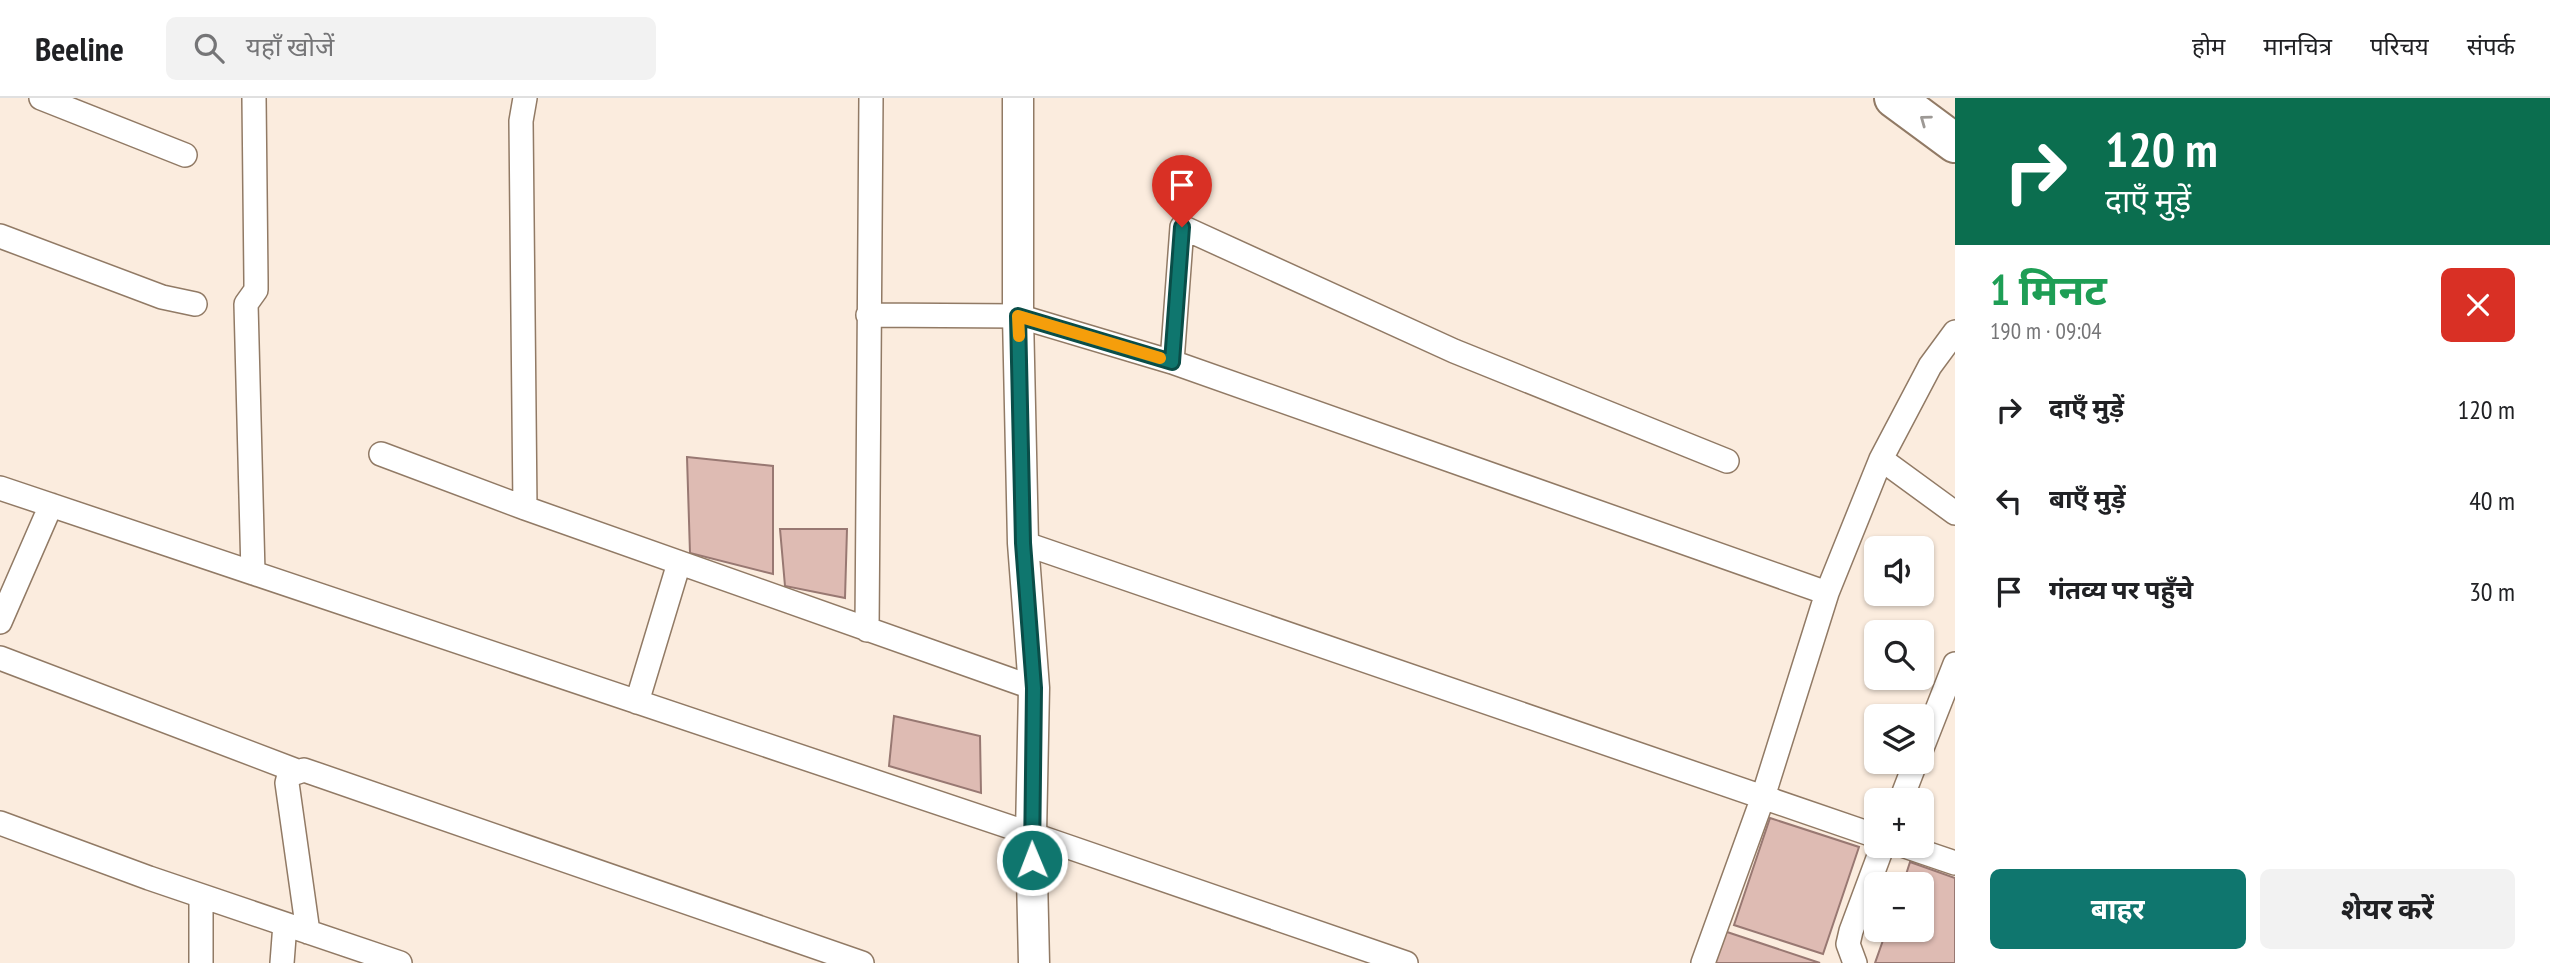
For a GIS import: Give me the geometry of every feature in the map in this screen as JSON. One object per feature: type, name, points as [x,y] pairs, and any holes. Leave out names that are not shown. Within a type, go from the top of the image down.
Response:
[{"type":"highway","points":[[1894,98],[1955,143]]},
{"type":"street","points":[[41,98],[185,155]]},
{"type":"street","points":[[253,573],[246,304],[256,290],[257,281],[254,98]]},
{"type":"street","points":[[525,98],[522,135],[525,508]]},
{"type":"street","points":[[867,630],[871,98]]},
{"type":"street","points":[[1018,98],[1018,316],[1023,543],[1034,688],[1031,834],[1034,963]]},
{"type":"street","points":[[1172,362],[1182,227],[1454,351],[1727,461]]},
{"type":"street","points":[[0,236],[162,297],[195,304]]},
{"type":"street","points":[[868,316],[1018,316],[1172,362],[1827,593]]},
{"type":"street","points":[[1703,963],[1763,797],[1827,593],[1881,459],[1930,366],[1955,332]]},
{"type":"street","points":[[381,454],[525,508],[1034,688]]},
{"type":"street","points":[[1881,459],[1955,513]]},
{"type":"street","points":[[0,488],[1031,834],[1406,963]]},
{"type":"street","points":[[0,622],[51,505]]},
{"type":"street","points":[[1023,543],[1864,832]]},
{"type":"street","points":[[637,702],[679,563]]},
{"type":"street","points":[[0,658],[297,771],[315,773],[862,963]]},
{"type":"street","points":[[1934,725],[1950,694],[1955,664]]},
{"type":"street","points":[[297,771],[289,775],[287,783],[308,932]]},
{"type":"street","points":[[0,823],[201,896],[400,963]]},
{"type":"street","points":[[1934,856],[1955,863]]},
{"type":"street","points":[[1855,963],[1849,944],[1851,931],[1878,858]]},
{"type":"street","points":[[201,896],[201,963]]},
{"type":"street","points":[[282,963],[285,924]]},
{"type":"building","points":[[687,457],[773,466],[773,574],[690,553]]},
{"type":"building","points":[[780,529],[847,529],[845,598],[785,586]]},
{"type":"building","points":[[894,716],[980,736],[981,793],[889,766]]},
{"type":"building","points":[[1770,818],[1859,847],[1823,954],[1734,925]]},
{"type":"building","points":[[1910,862],[1955,878],[1955,963],[1875,963],[1882,942],[1934,942],[1934,872],[1907,872]]},
{"type":"building","points":[[1724,931],[1820,963],[1714,963]]},
{"type":"slow traffic","points":[[1019,336],[1018,316],[1160,358]]},
{"type":"route","points":[[1032,860],[1034,688],[1023,543],[1018,316],[1172,362],[1182,227]]}]
